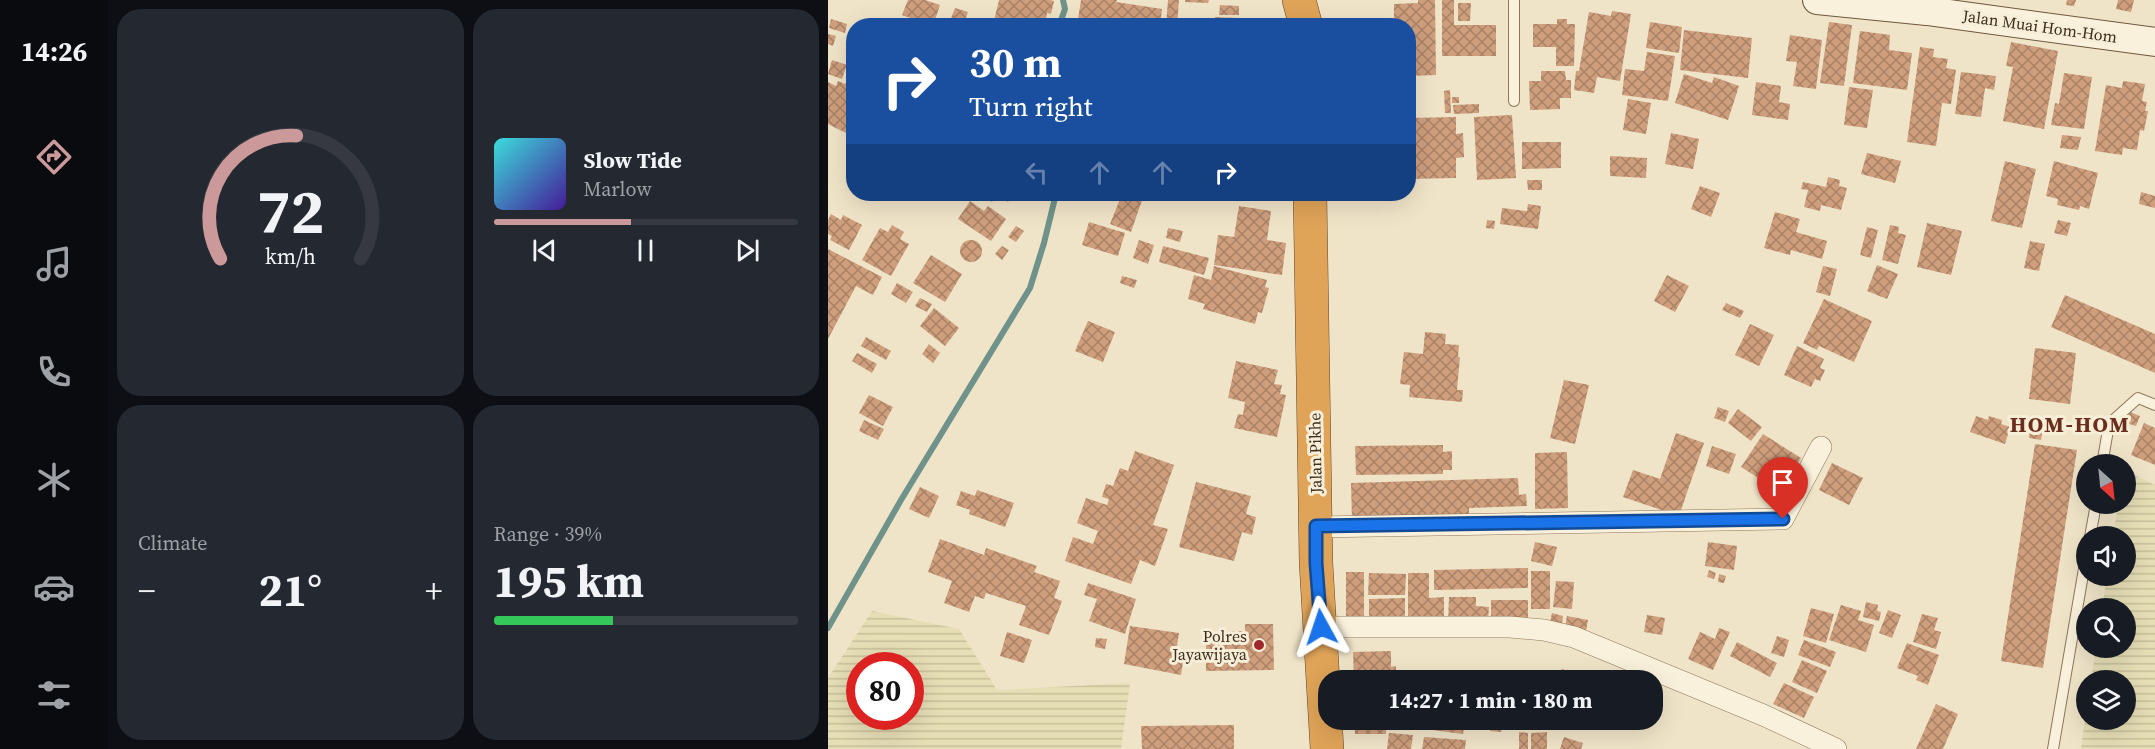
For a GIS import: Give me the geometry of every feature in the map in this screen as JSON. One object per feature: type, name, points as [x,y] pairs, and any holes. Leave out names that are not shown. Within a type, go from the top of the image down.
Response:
[{"type":"highway","points":[[1299,0],[1304,18]]},
{"type":"highway","name":"Jalan Pikhe","points":[[1310,201],[1316,563],[1327,749]]},
{"type":"street","name":"Jalan Muai Hom-Hom","points":[[1817,0],[1927,11],[2155,42]]},
{"type":"street","points":[[1316,526],[1783,519],[1821,447]]},
{"type":"street","points":[[1321,627],[1510,627],[1544,630],[1574,637],[1763,715],[1836,749]]},
{"type":"lane","points":[[1514,0],[1514,101]]},
{"type":"lane","points":[[2104,454],[2109,424],[2138,398],[2155,405]]},
{"type":"lane","points":[[2054,749],[2081,586]]},
{"type":"shaded area","points":[[2136,476],[2155,485],[2155,749],[2081,749],[2084,730],[2136,730],[2136,670],[2093,670],[2094,658],[2136,658],[2136,598],[2104,598],[2105,586],[2136,586],[2136,526],[2115,526],[2116,514],[2136,514]]},
{"type":"shaded area","points":[[872,611],[959,629],[997,690],[1130,683],[1121,749],[828,749],[828,678]]},
{"type":"building","points":[[908,0],[925,0],[940,5],[936,18],[910,18],[902,15]]},
{"type":"building","points":[[999,0],[1054,1],[1051,14],[1047,13],[1046,18],[995,18]]},
{"type":"building","points":[[1081,0],[1117,0],[1116,2],[1162,9],[1161,18],[1078,18]]},
{"type":"building","points":[[1168,0],[1179,0],[1178,18],[1167,18]]},
{"type":"building","points":[[1185,0],[1209,0],[1208,3],[1185,2]]},
{"type":"building","points":[[1418,0],[1435,0],[1436,75],[1416,76],[1416,18],[1394,18],[1394,4],[1418,3]]},
{"type":"building","points":[[1442,0],[1454,0],[1454,25],[1496,25],[1496,56],[1442,56]]},
{"type":"building","points":[[2067,0],[2076,0],[2074,6],[2066,5]]},
{"type":"building","points":[[2118,0],[2134,0],[2131,12],[2116,9]]},
{"type":"building","points":[[1458,3],[1471,3],[1470,21],[1458,21]]},
{"type":"building","points":[[1220,5],[1239,6],[1239,15],[1219,15]]},
{"type":"building","points":[[955,8],[968,12],[966,18],[951,18]]},
{"type":"building","points":[[1612,11],[1631,14],[1620,81],[1597,77],[1594,93],[1574,90],[1589,12],[1611,16]]},
{"type":"building","points":[[831,19],[846,24],[845,33],[829,28]]},
{"type":"building","points":[[1557,19],[1567,19],[1567,24],[1575,24],[1574,66],[1556,66],[1556,47],[1533,47],[1533,24],[1557,24]]},
{"type":"building","points":[[1650,22],[1682,27],[1679,53],[1646,48]]},
{"type":"building","points":[[1829,22],[1852,25],[1844,86],[1820,83]]},
{"type":"building","points":[[1684,30],[1752,38],[1748,78],[1680,70]]},
{"type":"building","points":[[1860,31],[1890,35],[1889,50],[1912,53],[1907,90],[1853,83]]},
{"type":"building","points":[[828,34],[836,36],[833,46],[828,44]]},
{"type":"building","points":[[1790,35],[1822,40],[1816,89],[1793,86],[1797,62],[1786,61]]},
{"type":"building","points":[[2011,42],[2058,51],[2044,129],[2003,121],[2013,67],[2006,66]]},
{"type":"building","points":[[1920,47],[1934,49],[1933,57],[1948,59],[1946,68],[1956,70],[1951,104],[1942,103],[1936,146],[1907,142]]},
{"type":"building","points":[[1647,52],[1675,56],[1668,101],[1622,95],[1625,69],[1644,71]]},
{"type":"building","points":[[832,60],[846,65],[842,79],[828,74]]},
{"type":"building","points":[[1541,71],[1565,71],[1566,80],[1571,80],[1571,98],[1560,98],[1560,109],[1530,110],[1529,81],[1541,81]]},
{"type":"building","points":[[1961,72],[1996,76],[1994,90],[1985,88],[1981,117],[1955,114]]},
{"type":"building","points":[[2064,73],[2092,77],[2084,129],[2051,125],[2055,103],[2059,104]]},
{"type":"building","points":[[1684,74],[1712,83],[1714,77],[1739,86],[1728,120],[1675,103]]},
{"type":"building","points":[[838,81],[846,82],[846,133],[828,124],[828,82],[836,86]]},
{"type":"building","points":[[2123,81],[2145,84],[2142,101],[2147,102],[2145,111],[2148,111],[2144,131],[2140,130],[2137,150],[2123,148],[2122,155],[2095,151],[2106,85],[2122,88]]},
{"type":"building","points":[[1756,82],[1781,86],[1779,102],[1790,104],[1788,120],[1752,115]]},
{"type":"building","points":[[1849,87],[1873,90],[1867,128],[1844,125]]},
{"type":"building","points":[[1450,90],[1451,113],[1445,113],[1444,91]]},
{"type":"building","points":[[1452,97],[1459,97],[1459,103],[1452,103]]},
{"type":"building","points":[[1628,99],[1651,103],[1646,134],[1623,130]]},
{"type":"building","points":[[1479,104],[1479,113],[1454,114],[1453,105]]},
{"type":"building","points":[[1512,115],[1516,178],[1477,180],[1474,117]]},
{"type":"building","points":[[1456,117],[1456,134],[1463,133],[1464,157],[1456,158],[1456,178],[1416,179],[1416,118]]},
{"type":"building","points":[[1671,133],[1699,139],[1693,169],[1665,164]]},
{"type":"building","points":[[2062,135],[2081,137],[2078,150],[2060,148]]},
{"type":"building","points":[[1522,142],[1561,142],[1561,168],[1522,169]]},
{"type":"building","points":[[1867,153],[1901,161],[1895,183],[1861,174]]},
{"type":"building","points":[[1610,156],[1647,158],[1646,178],[1610,176]]},
{"type":"building","points":[[2005,161],[2036,169],[2022,228],[1991,221]]},
{"type":"building","points":[[2054,161],[2098,173],[2089,209],[2080,206],[2079,210],[2057,205],[2058,199],[2046,196]]},
{"type":"building","points":[[1828,177],[1840,180],[1839,186],[1847,188],[1841,210],[1821,205],[1820,211],[1804,207],[1808,190],[1801,189],[1803,182],[1826,187]]},
{"type":"building","points":[[1527,180],[1542,180],[1542,190],[1528,190]]},
{"type":"building","points":[[1700,186],[1720,193],[1711,217],[1691,209]]},
{"type":"building","points":[[2141,192],[2155,196],[2155,208],[2139,204]]},
{"type":"building","points":[[970,201],[984,211],[988,206],[1006,219],[991,241],[958,219]]},
{"type":"building","points":[[1119,201],[1142,201],[1131,232],[1110,224]]},
{"type":"building","points":[[1528,204],[1541,206],[1538,229],[1500,224],[1502,208],[1527,211]]},
{"type":"building","points":[[1239,206],[1271,211],[1267,240],[1286,243],[1282,275],[1214,265],[1218,235],[1234,237]]},
{"type":"building","points":[[1775,212],[1800,219],[1796,232],[1827,241],[1822,259],[1791,250],[1790,255],[1764,248]]},
{"type":"building","points":[[831,214],[841,220],[843,215],[862,225],[849,250],[830,240],[832,236],[828,234],[828,220]]},
{"type":"building","points":[[1487,220],[1495,221],[1494,229],[1486,228]]},
{"type":"building","points":[[2058,220],[2071,223],[2067,236],[2054,233]]},
{"type":"building","points":[[1089,222],[1125,233],[1118,256],[1082,245]]},
{"type":"building","points":[[1927,223],[1962,231],[1951,275],[1917,267]]},
{"type":"building","points":[[892,225],[904,232],[900,239],[909,244],[891,276],[862,260],[880,228],[888,232]]},
{"type":"building","points":[[1890,225],[1899,227],[1898,233],[1906,235],[1898,264],[1882,260]]},
{"type":"building","points":[[1016,226],[1024,231],[1016,242],[1008,237]]},
{"type":"building","points":[[1867,227],[1878,230],[1871,258],[1860,255]]},
{"type":"building","points":[[1168,228],[1183,231],[1180,242],[1166,238]]},
{"type":"building","points":[[971,240],[979,243],[982,251],[979,259],[971,262],[963,259],[960,251],[963,243]]},
{"type":"building","points":[[1139,240],[1154,245],[1148,264],[1133,258]]},
{"type":"building","points":[[2030,241],[2045,244],[2039,271],[2024,268]]},
{"type":"building","points":[[1002,246],[1009,250],[1002,260],[995,254]]},
{"type":"building","points":[[1163,246],[1209,258],[1204,275],[1159,262]]},
{"type":"building","points":[[828,249],[882,277],[873,295],[856,286],[828,339]]},
{"type":"building","points":[[931,255],[962,274],[945,302],[913,283]]},
{"type":"building","points":[[1877,265],[1898,274],[1887,299],[1867,291]]},
{"type":"building","points":[[1214,266],[1267,280],[1265,287],[1269,288],[1262,313],[1258,312],[1255,324],[1203,309],[1205,304],[1188,299],[1194,275],[1211,280]]},
{"type":"building","points":[[1823,266],[1837,269],[1830,296],[1816,292]]},
{"type":"building","points":[[1667,275],[1689,286],[1675,312],[1654,301]]},
{"type":"building","points":[[1122,276],[1137,280],[1134,288],[1120,283]]},
{"type":"building","points":[[897,283],[913,292],[906,303],[891,294]]},
{"type":"building","points":[[2065,295],[2155,334],[2155,373],[2051,327]]},
{"type":"building","points":[[920,298],[932,304],[927,312],[915,306]]},
{"type":"building","points":[[1824,299],[1872,321],[1854,362],[1819,346],[1817,350],[1803,343]]},
{"type":"building","points":[[1726,303],[1744,311],[1740,318],[1722,310]]},
{"type":"building","points":[[934,308],[959,328],[945,346],[920,326]]},
{"type":"building","points":[[1088,321],[1115,332],[1103,362],[1075,351]]},
{"type":"building","points":[[1750,324],[1774,335],[1759,366],[1735,355]]},
{"type":"building","points":[[1425,332],[1446,334],[1445,344],[1459,345],[1457,390],[1463,390],[1462,402],[1409,397],[1410,385],[1400,384],[1404,352],[1423,354]]},
{"type":"building","points":[[866,337],[891,351],[886,360],[861,346]]},
{"type":"building","points":[[929,344],[940,353],[933,363],[922,354]]},
{"type":"building","points":[[1797,346],[1824,359],[1820,368],[1825,370],[1820,381],[1815,379],[1811,387],[1784,375]]},
{"type":"building","points":[[2035,348],[2076,353],[2070,404],[2029,399]]},
{"type":"building","points":[[857,353],[877,364],[872,373],[852,361]]},
{"type":"building","points":[[1236,361],[1278,370],[1274,384],[1282,385],[1280,394],[1286,395],[1277,437],[1234,428],[1238,414],[1243,415],[1245,402],[1228,398]]},
{"type":"building","points":[[1564,380],[1589,385],[1575,444],[1550,438]]},
{"type":"building","points":[[869,395],[893,407],[883,426],[859,413]]},
{"type":"building","points":[[1718,407],[1729,411],[1725,422],[1714,418]]},
{"type":"building","points":[[1738,409],[1762,427],[1751,441],[1728,423]]},
{"type":"building","points":[[2130,412],[2140,416],[2136,426],[2126,423]]},
{"type":"building","points":[[1976,416],[1988,420],[1989,416],[2002,420],[2001,424],[2010,427],[2005,444],[1970,432]]},
{"type":"building","points":[[864,420],[884,429],[878,440],[859,431]]},
{"type":"building","points":[[2031,421],[2044,423],[2041,440],[2029,438]]},
{"type":"building","points":[[2144,423],[2155,428],[2155,465],[2136,457],[2136,454],[2131,454]]},
{"type":"building","points":[[1676,433],[1704,443],[1679,516],[1623,497],[1633,470],[1660,479]]},
{"type":"building","points":[[1763,434],[1801,458],[1779,491],[1741,467]]},
{"type":"building","points":[[2035,444],[2077,450],[2043,668],[2001,661]]},
{"type":"building","points":[[1443,445],[1443,452],[1452,451],[1452,470],[1443,470],[1443,474],[1356,475],[1355,446]]},
{"type":"building","points":[[1712,446],[1736,454],[1729,474],[1706,466]]},
{"type":"building","points":[[1135,451],[1174,465],[1153,525],[1168,529],[1155,566],[1140,560],[1131,584],[1065,561],[1073,537],[1093,544],[1098,531],[1077,523],[1086,498],[1107,505],[1109,499],[1102,497],[1106,484],[1113,486],[1120,468],[1128,471]]},
{"type":"building","points":[[1567,452],[1568,508],[1535,509],[1535,453]]},
{"type":"building","points":[[1832,463],[1863,478],[1849,505],[1819,490]]},
{"type":"building","points":[[1518,478],[1519,495],[1526,494],[1527,506],[1469,508],[1469,517],[1352,521],[1351,483]]},
{"type":"building","points":[[1196,482],[1251,496],[1246,514],[1256,517],[1252,535],[1242,532],[1234,561],[1179,547]]},
{"type":"building","points":[[920,487],[939,496],[929,518],[909,509]]},
{"type":"building","points":[[977,490],[1014,503],[1005,527],[969,514],[970,510],[956,505],[961,491],[975,496]]},
{"type":"building","points":[[940,539],[984,555],[986,548],[1037,566],[1034,572],[1060,581],[1054,598],[1062,601],[1049,635],[1019,625],[1026,606],[986,593],[984,599],[975,596],[969,612],[944,603],[952,581],[928,572]]},
{"type":"building","points":[[1535,542],[1557,547],[1552,566],[1531,561]]},
{"type":"building","points":[[1708,542],[1737,546],[1734,570],[1705,566]]},
{"type":"building","points":[[1528,568],[1528,588],[1434,590],[1434,570]]},
{"type":"building","points":[[1709,570],[1716,573],[1714,579],[1707,577]]},
{"type":"building","points":[[1531,571],[1550,571],[1550,609],[1531,609]]},
{"type":"building","points":[[1346,572],[1364,572],[1364,619],[1346,619]]},
{"type":"building","points":[[1369,573],[1406,574],[1405,595],[1368,595]]},
{"type":"building","points":[[1408,573],[1429,573],[1429,598],[1444,597],[1444,619],[1408,619]]},
{"type":"building","points":[[1719,574],[1726,576],[1724,583],[1718,582]]},
{"type":"building","points":[[1556,581],[1574,582],[1572,609],[1553,607]]},
{"type":"building","points":[[1088,583],[1136,599],[1125,634],[1089,621],[1097,599],[1084,595]]},
{"type":"building","points":[[1449,597],[1476,597],[1476,606],[1489,607],[1488,621],[1448,621]]},
{"type":"building","points":[[1405,598],[1405,619],[1369,620],[1369,599]]},
{"type":"building","points":[[1491,600],[1528,600],[1528,621],[1491,621]]},
{"type":"building","points":[[1866,602],[1878,605],[1877,611],[1881,612],[1879,621],[1863,617]]},
{"type":"building","points":[[1841,605],[1861,611],[1858,620],[1874,625],[1866,652],[1829,640]]},
{"type":"building","points":[[1811,608],[1834,614],[1826,643],[1803,636]]},
{"type":"building","points":[[1888,610],[1901,615],[1892,638],[1879,633]]},
{"type":"building","points":[[1552,613],[1563,616],[1562,624],[1550,622]]},
{"type":"building","points":[[1922,614],[1938,618],[1934,630],[1941,632],[1936,649],[1913,642]]},
{"type":"building","points":[[1647,615],[1665,618],[1662,635],[1644,632]]},
{"type":"building","points":[[1567,616],[1588,620],[1586,631],[1565,627]]},
{"type":"building","points":[[1245,624],[1273,624],[1274,670],[1206,671],[1206,632],[1245,631]]},
{"type":"building","points":[[1130,626],[1179,633],[1175,660],[1183,662],[1181,675],[1124,664]]},
{"type":"building","points":[[1719,628],[1730,632],[1713,670],[1688,659],[1700,632],[1715,639]]},
{"type":"building","points":[[1007,632],[1032,640],[1024,663],[1000,656]]},
{"type":"building","points":[[1777,636],[1789,640],[1784,657],[1771,653]]},
{"type":"building","points":[[1096,638],[1107,639],[1105,649],[1095,647]]},
{"type":"building","points":[[1804,640],[1836,652],[1830,667],[1798,655]]},
{"type":"building","points":[[1737,642],[1777,663],[1770,677],[1730,656]]},
{"type":"building","points":[[1907,643],[1939,655],[1928,685],[1916,680],[1918,676],[1897,668]]},
{"type":"building","points":[[1391,651],[1391,667],[1396,666],[1396,670],[1354,670],[1353,652]]},
{"type":"building","points":[[1802,660],[1827,671],[1817,693],[1792,682]]},
{"type":"building","points":[[1784,683],[1814,697],[1804,718],[1773,704]]},
{"type":"building","points":[[1936,704],[1958,714],[1943,749],[1916,749]]},
{"type":"building","points":[[1234,725],[1234,749],[1142,749],[1141,726]]},
{"type":"building","points":[[1355,730],[1386,730],[1386,734],[1355,734]]},
{"type":"building","points":[[1432,730],[1464,730],[1463,734]]},
{"type":"building","points":[[1519,732],[1528,733],[1528,749],[1519,749]]},
{"type":"building","points":[[1547,732],[1547,749],[1531,749],[1531,733]]},
{"type":"building","points":[[1389,733],[1413,735],[1411,749],[1387,749]]},
{"type":"building","points":[[1424,737],[1466,740],[1465,749],[1422,749]]},
{"type":"building","points":[[1564,737],[1583,743],[1581,749],[1560,749]]},
{"type":"waterway","points":[[1062,18],[1065,9],[1063,0]]},
{"type":"waterway","points":[[828,628],[901,500],[1030,288],[1054,201]]},
{"type":"place","name":"Polres Jayawijaya","points":[[1259,645]]},
{"type":"district","name":"HOM-HOM","points":[[2070,424]]},
{"type":"route","points":[[1321,627],[1316,563],[1316,526],[1783,519]]}]
